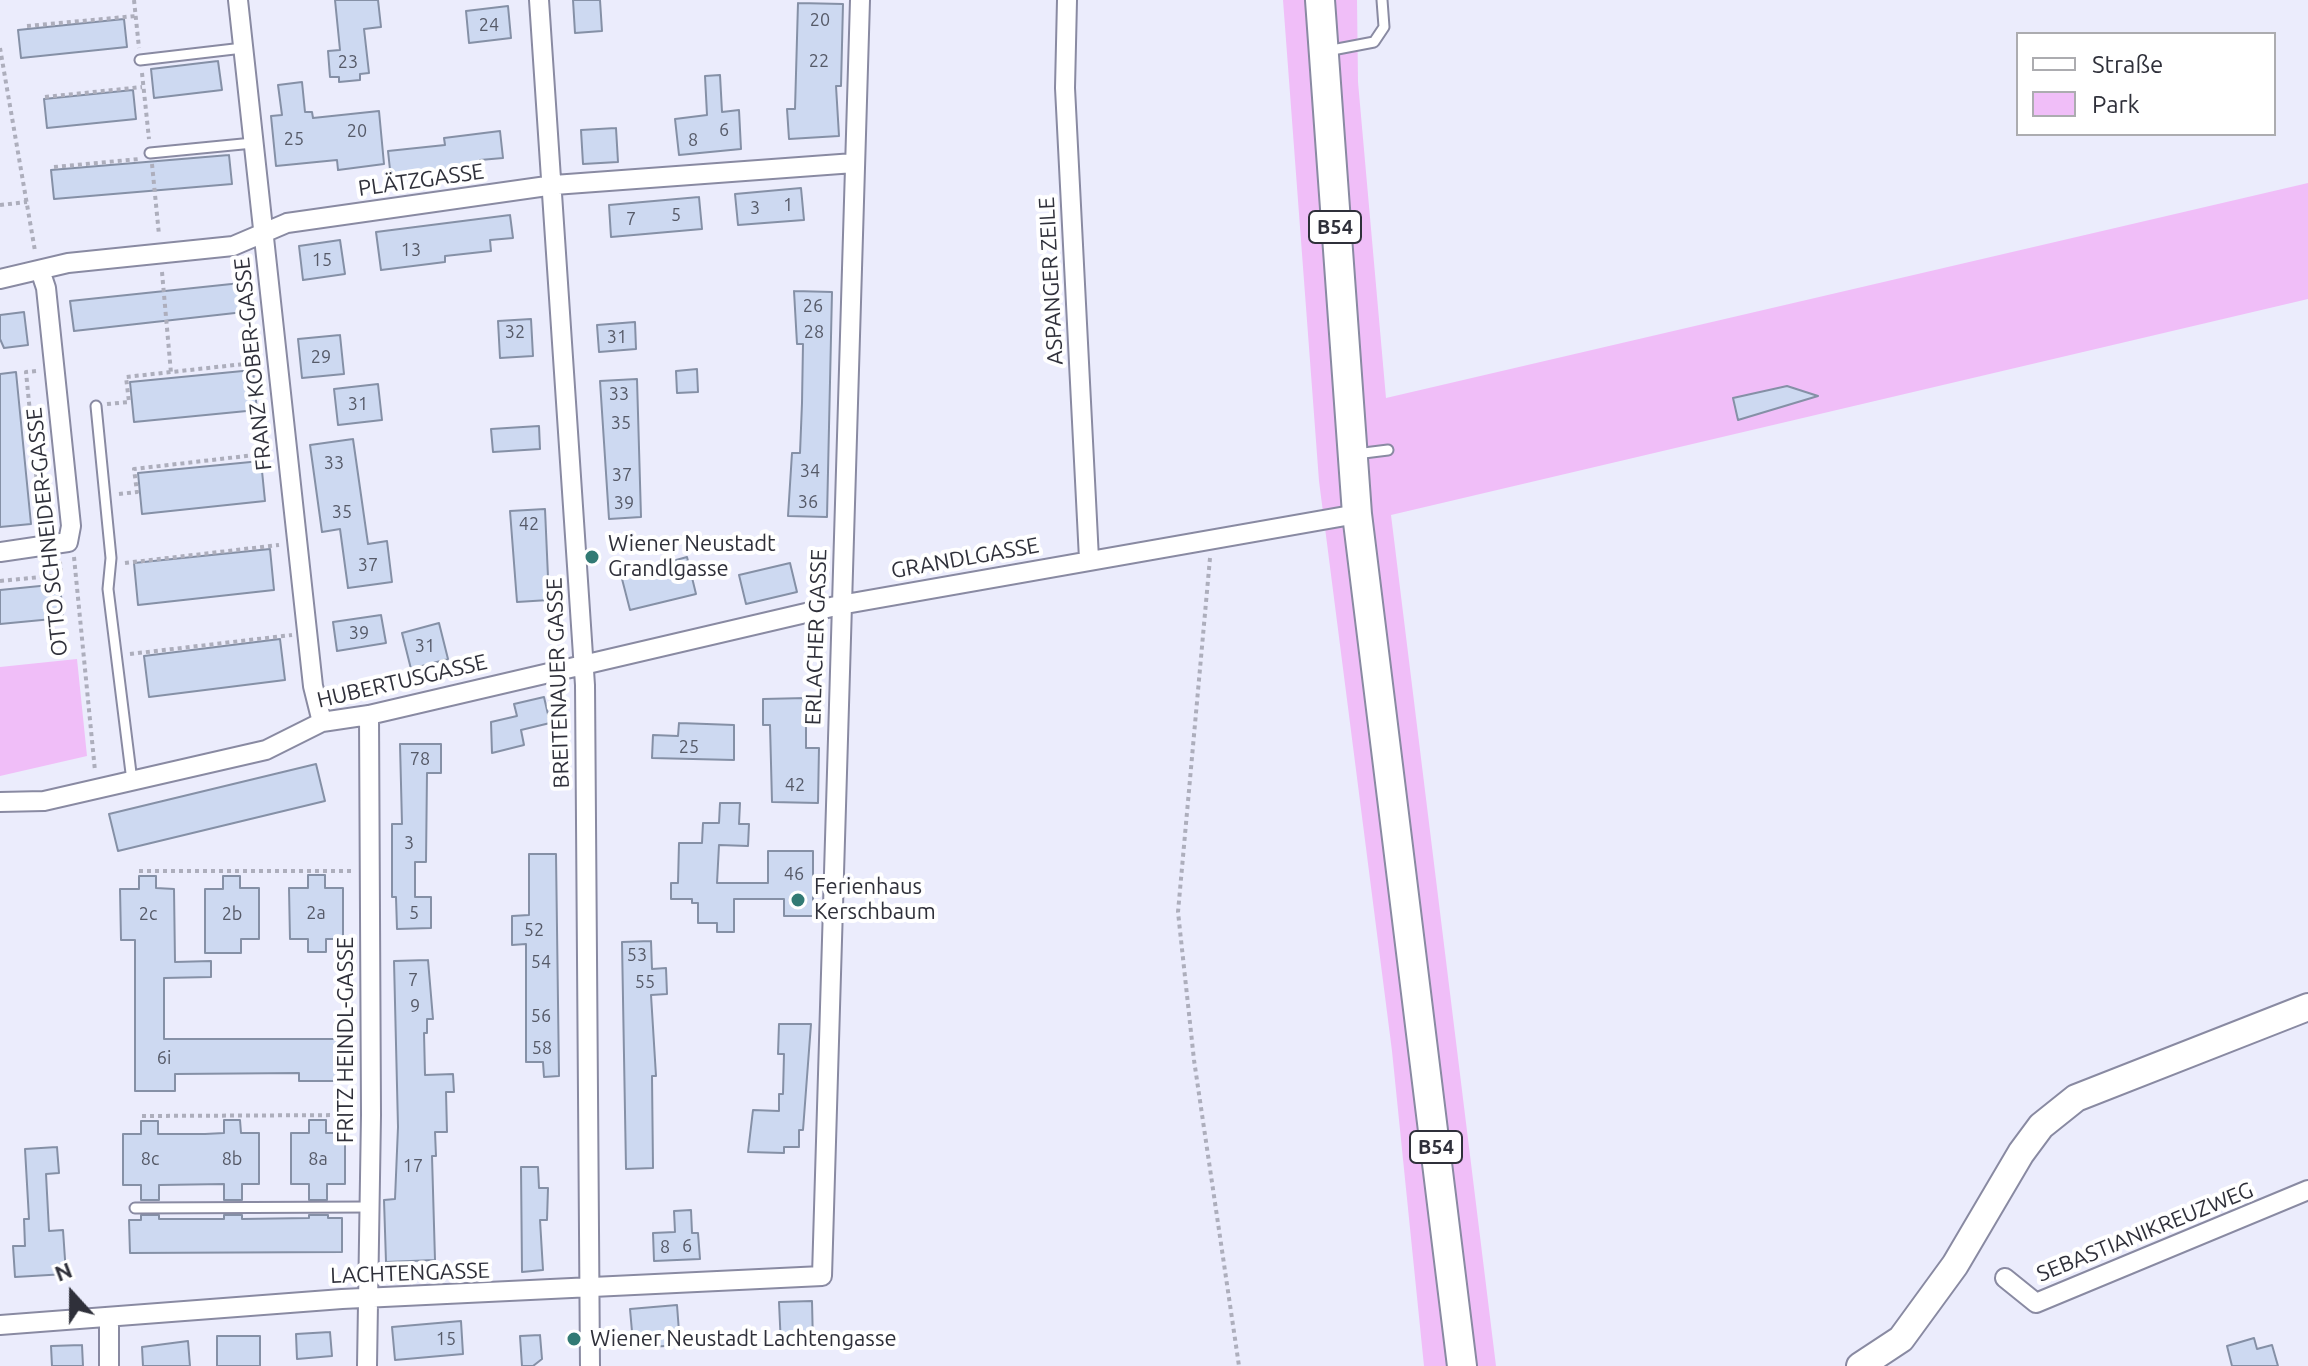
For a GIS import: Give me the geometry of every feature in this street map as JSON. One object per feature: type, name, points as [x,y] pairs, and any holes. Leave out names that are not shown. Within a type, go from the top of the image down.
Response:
[{"type":"main road","name":"B54","points":[[1320,0],[1357,514],[1462,1366]]},
{"type":"main road","points":[[1860,1366],[1901,1339],[1931,1302],[2021,1153],[2041,1126],[2076,1098],[2131,1074],[2306,1014]]},
{"type":"street","name":"FRANZ KOBER-GASSE","points":[[238,0],[313,686],[322,722]]},
{"type":"street","name":"BREITENAUER GASSE","points":[[539,0],[554,185],[584,664],[590,1366]]},
{"type":"street","name":"ERLACHER GASSE","points":[[822,1276],[860,0]]},
{"type":"street","name":"ASPANGER ZEILE","points":[[1067,0],[1065,88],[1089,559]]},
{"type":"street","name":"PLÄTZGASSE","points":[[0,279],[68,263],[233,246],[287,223],[554,185],[854,163]]},
{"type":"street","name":"OTTO SCHNEIDER-GASSE","points":[[40,270],[46,288],[71,526],[64,549]]},
{"type":"street","name":"GRANDLGASSE","points":[[584,664],[840,605],[1357,514]]},
{"type":"street","points":[[0,552],[64,549]]},
{"type":"street","name":"HUBERTUSGASSE","points":[[0,802],[44,801],[266,750],[322,722],[369,715],[584,664]]},
{"type":"street","name":"FRITZ HEINDL-GASSE","points":[[367,1366],[371,1115],[369,715]]},
{"type":"street","name":"SEBASTIANIKREUZWEG","points":[[2005,1278],[2036,1303],[2308,1190]]},
{"type":"street","name":"LACHTENGASSE","points":[[0,1325],[368,1299],[822,1276]]},
{"type":"street","points":[[109,1319],[109,1366]]},
{"type":"lane","points":[[1322,51],[1374,42],[1384,27],[1382,0]]},
{"type":"lane","points":[[140,60],[243,48]]},
{"type":"lane","points":[[150,153],[253,143]]},
{"type":"lane","points":[[96,406],[111,565],[108,589],[132,781]]},
{"type":"lane","points":[[1353,455],[1388,450]]},
{"type":"lane","points":[[135,1208],[370,1207]]},
{"type":"path","points":[[134,0],[150,153]]},
{"type":"path","points":[[27,26],[136,16]]},
{"type":"path","points":[[0,48],[2,78],[40,270]]},
{"type":"path","points":[[45,97],[143,87]]},
{"type":"path","points":[[54,167],[151,157],[171,373]]},
{"type":"path","points":[[0,205],[27,202]]},
{"type":"path","points":[[96,406],[129,402],[126,377],[277,361]]},
{"type":"path","points":[[49,527],[41,524],[26,372],[54,368]]},
{"type":"path","points":[[105,496],[137,492],[134,469],[287,451]]},
{"type":"path","points":[[1212,538],[1178,912],[1194,1060],[1239,1366]]},
{"type":"path","points":[[111,565],[297,543]]},
{"type":"path","points":[[0,581],[61,575],[64,549]]},
{"type":"path","name":"OTTO SCHNEIDER-GASSE","points":[[64,549],[75,561],[98,789]]},
{"type":"path","points":[[115,656],[307,633]]},
{"type":"path","points":[[139,871],[370,871]]},
{"type":"path","points":[[142,1116],[371,1115]]},
{"type":"green space","points":[[1283,0],[1357,0],[1358,82],[1386,398],[2308,183],[2308,299],[1391,515],[1496,1366],[1424,1366],[1392,1051],[1319,481]]},
{"type":"green space","points":[[77,659],[87,756],[0,776],[0,667]]},
{"type":"building","points":[[335,0],[378,0],[381,27],[364,29],[369,73],[360,74],[360,80],[339,82],[339,77],[330,77],[328,51],[340,50]]},
{"type":"building","points":[[573,0],[600,0],[602,31],[575,33]]},
{"type":"building","points":[[798,3],[843,4],[841,86],[836,86],[839,136],[789,139],[787,109],[795,109]]},
{"type":"building","points":[[508,6],[511,38],[469,43],[466,11]]},
{"type":"building","points":[[124,19],[127,47],[21,58],[18,30]]},
{"type":"building","points":[[218,61],[222,90],[154,98],[151,69]]},
{"type":"building","points":[[720,75],[722,112],[739,110],[741,149],[679,155],[675,119],[707,115],[705,76]]},
{"type":"building","points":[[302,82],[305,112],[312,112],[313,118],[379,111],[384,164],[338,170],[337,160],[276,166],[271,116],[282,115],[278,85]]},
{"type":"building","points":[[133,90],[136,119],[47,128],[44,99]]},
{"type":"building","points":[[616,128],[618,162],[583,164],[581,130]]},
{"type":"building","points":[[500,131],[503,158],[480,160],[482,174],[449,177],[448,173],[391,179],[388,151],[445,145],[444,138]]},
{"type":"building","points":[[229,155],[232,184],[54,199],[51,170]]},
{"type":"building","points":[[801,188],[804,220],[738,225],[735,194]]},
{"type":"building","points":[[699,197],[702,229],[611,237],[609,205]]},
{"type":"building","points":[[510,215],[513,238],[490,240],[491,251],[445,256],[445,262],[381,270],[376,232]]},
{"type":"building","points":[[340,240],[345,274],[303,280],[299,246]]},
{"type":"building","points":[[241,283],[244,312],[74,331],[70,301]]},
{"type":"building","points":[[794,291],[832,292],[827,517],[788,516],[792,453],[800,453],[802,403],[803,344],[797,344]]},
{"type":"building","points":[[24,312],[28,345],[4,348],[0,339],[0,315]]},
{"type":"building","points":[[531,319],[533,356],[500,358],[498,321]]},
{"type":"building","points":[[635,322],[636,349],[599,352],[597,325]]},
{"type":"building","points":[[340,335],[344,374],[302,378],[298,339]]},
{"type":"building","points":[[697,369],[698,392],[677,393],[676,371]]},
{"type":"building","points":[[253,370],[257,410],[134,422],[130,382]]},
{"type":"building","points":[[16,372],[31,524],[0,527],[0,374]]},
{"type":"building","points":[[637,379],[641,517],[609,519],[600,381]]},
{"type":"building","points":[[378,384],[382,420],[338,425],[334,389]]},
{"type":"building","points":[[1787,386],[1818,396],[1738,420],[1733,398]]},
{"type":"building","points":[[539,426],[540,449],[493,452],[491,429]]},
{"type":"building","points":[[353,439],[368,544],[387,541],[392,582],[348,588],[340,529],[322,532],[310,445]]},
{"type":"building","points":[[261,461],[265,501],[142,514],[138,473]]},
{"type":"building","points":[[545,509],[549,600],[517,602],[510,511]]},
{"type":"building","points":[[270,549],[274,590],[138,605],[134,563]]},
{"type":"building","points":[[687,557],[696,594],[630,610],[621,575]]},
{"type":"building","points":[[790,563],[797,592],[746,604],[739,575]]},
{"type":"building","points":[[60,584],[63,618],[0,624],[0,590]]},
{"type":"building","points":[[381,615],[386,643],[337,651],[333,622]]},
{"type":"building","points":[[439,623],[448,659],[411,669],[402,633]]},
{"type":"building","points":[[280,639],[285,680],[149,697],[144,656]]},
{"type":"building","points":[[544,697],[550,723],[521,730],[524,745],[492,753],[491,722],[517,716],[514,704]]},
{"type":"building","points":[[806,698],[806,748],[819,748],[818,803],[772,802],[770,725],[763,725],[763,699]]},
{"type":"building","points":[[679,723],[734,725],[734,760],[652,758],[653,735],[678,736]]},
{"type":"building","points":[[400,744],[441,744],[441,773],[427,773],[426,862],[415,862],[415,897],[431,897],[431,928],[397,929],[396,897],[392,897],[392,824],[402,824]]},
{"type":"building","points":[[316,764],[325,801],[118,851],[109,814]]},
{"type":"building","points":[[720,803],[740,803],[739,824],[749,824],[748,846],[719,845],[717,883],[768,883],[768,851],[813,851],[813,916],[784,916],[784,899],[734,899],[734,932],[717,932],[717,923],[698,923],[698,903],[692,903],[692,899],[671,899],[671,883],[678,883],[679,843],[702,843],[703,823],[719,823]]},
{"type":"building","points":[[529,854],[556,854],[559,1076],[544,1077],[543,1062],[526,1062],[526,944],[512,945],[512,916],[529,915]]},
{"type":"building","points":[[308,875],[325,875],[325,888],[343,888],[343,939],[326,939],[326,952],[308,952],[308,939],[290,939],[289,888],[308,888]]},
{"type":"building","points":[[139,876],[156,876],[156,888],[174,889],[175,962],[211,961],[211,977],[164,978],[164,1039],[342,1039],[342,1081],[299,1081],[299,1073],[175,1074],[175,1091],[135,1091],[135,940],[121,940],[120,889],[139,889]]},
{"type":"building","points":[[223,876],[240,876],[240,888],[259,888],[259,939],[241,939],[241,953],[205,953],[205,889],[223,889]]},
{"type":"building","points":[[651,941],[652,969],[666,968],[667,994],[651,995],[656,1076],[652,1076],[653,1168],[626,1169],[622,942]]},
{"type":"building","points":[[428,960],[433,1019],[427,1019],[427,1033],[424,1033],[425,1075],[453,1074],[454,1092],[446,1092],[447,1132],[435,1132],[436,1156],[432,1156],[435,1260],[386,1262],[384,1200],[395,1199],[398,1127],[394,961]]},
{"type":"building","points":[[779,1024],[811,1024],[799,1147],[784,1147],[784,1153],[748,1152],[753,1110],[779,1111],[779,1094],[783,1094],[784,1054],[778,1054]]},
{"type":"building","points":[[224,1120],[240,1120],[241,1133],[259,1133],[259,1184],[242,1184],[242,1200],[224,1200],[224,1184],[159,1185],[159,1200],[141,1200],[141,1185],[123,1185],[123,1134],[141,1134],[141,1121],[158,1121],[158,1134],[205,1134],[224,1133]]},
{"type":"building","points":[[309,1120],[326,1120],[326,1133],[345,1133],[345,1184],[327,1184],[327,1200],[309,1200],[309,1184],[291,1184],[291,1133],[309,1133]]},
{"type":"building","points":[[57,1147],[59,1173],[46,1174],[49,1231],[63,1230],[66,1274],[15,1277],[13,1246],[25,1246],[24,1219],[29,1219],[25,1149]]},
{"type":"building","points":[[521,1167],[538,1167],[539,1188],[548,1188],[547,1220],[540,1220],[543,1270],[522,1272]]},
{"type":"building","points":[[691,1210],[692,1233],[698,1233],[700,1259],[654,1261],[653,1233],[675,1232],[674,1211]]},
{"type":"building","points":[[141,1215],[159,1215],[159,1219],[224,1219],[224,1215],[242,1215],[242,1219],[328,1215],[328,1218],[342,1218],[342,1252],[130,1253],[129,1220],[141,1220]]},
{"type":"building","points":[[812,1301],[813,1345],[781,1346],[779,1302]]},
{"type":"building","points":[[677,1305],[680,1345],[651,1347],[650,1342],[633,1343],[630,1309]]},
{"type":"building","points":[[461,1321],[463,1354],[395,1360],[392,1327]]},
{"type":"building","points":[[330,1332],[332,1356],[297,1359],[296,1334]]},
{"type":"building","points":[[540,1335],[542,1359],[533,1366],[522,1366],[520,1336]]},
{"type":"building","points":[[217,1336],[260,1336],[260,1366],[217,1366]]},
{"type":"building","points":[[2254,1338],[2257,1349],[2272,1345],[2278,1366],[2232,1366],[2227,1346]]},
{"type":"building","points":[[188,1341],[190,1366],[143,1366],[142,1347]]},
{"type":"building","points":[[82,1345],[83,1366],[52,1366],[51,1346]]},
{"type":"place","name":"Wiener Neustadt Grandlgasse","points":[[592,557]]},
{"type":"place","name":"Ferienhaus Kerschbaum","points":[[798,900]]},
{"type":"place","name":"Wiener Neustadt Lachtengasse","points":[[574,1339]]}]
